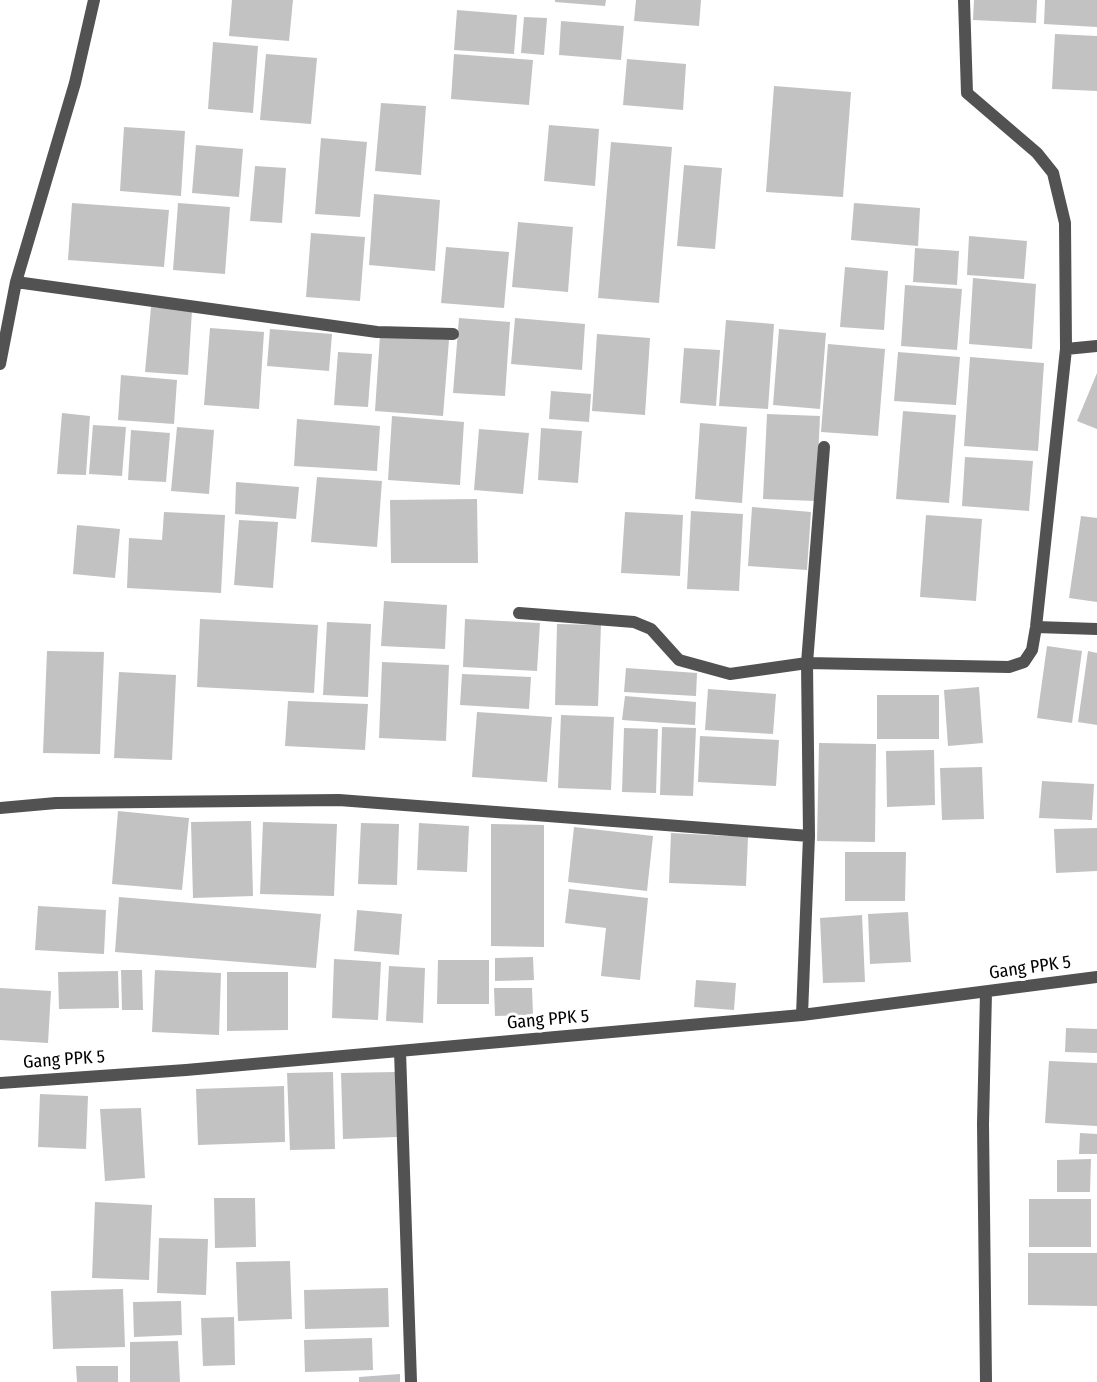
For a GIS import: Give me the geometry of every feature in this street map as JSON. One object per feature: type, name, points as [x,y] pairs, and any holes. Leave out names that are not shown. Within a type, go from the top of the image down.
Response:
[{"type":"street","points":[[0,364],[16,282],[75,83],[94,0]]},
{"type":"street","points":[[519,613],[634,621],[651,629],[680,660],[730,674],[807,663],[1010,667],[1024,662],[1032,650],[1036,627],[1066,349],[1065,223],[1053,173],[1037,153],[967,93],[964,0]]},
{"type":"street","points":[[16,282],[377,332],[453,334]]},
{"type":"street","points":[[1066,349],[1097,346]]},
{"type":"street","points":[[802,1015],[809,836],[807,663],[824,447]]},
{"type":"street","points":[[1036,627],[1097,629]]},
{"type":"street","points":[[0,808],[56,803],[339,800],[809,836]]},
{"type":"street","name":"Gang PPK 5","points":[[0,1083],[400,1051],[802,1015],[1097,977]]},
{"type":"street","points":[[986,992],[983,1124],[986,1382]]},
{"type":"street","points":[[400,1051],[411,1382]]},
{"type":"building","points":[[232,0],[293,0],[289,41],[229,36]]},
{"type":"building","points":[[555,0],[606,0],[605,6],[555,2]]},
{"type":"building","points":[[636,0],[701,0],[699,26],[634,21]]},
{"type":"building","points":[[974,0],[1037,0],[1036,23],[973,20]]},
{"type":"building","points":[[1045,0],[1097,0],[1097,27],[1044,24]]},
{"type":"building","points":[[457,10],[517,15],[514,54],[454,50]]},
{"type":"building","points":[[524,17],[547,18],[544,55],[521,53]]},
{"type":"building","points":[[561,21],[624,26],[621,60],[559,55]]},
{"type":"building","points":[[1055,34],[1097,36],[1097,91],[1052,89]]},
{"type":"building","points":[[213,42],[258,46],[253,113],[208,109]]},
{"type":"building","points":[[266,54],[317,58],[311,124],[260,120]]},
{"type":"building","points":[[454,54],[533,60],[529,105],[451,99]]},
{"type":"building","points":[[627,59],[686,64],[683,110],[623,105]]},
{"type":"building","points":[[774,86],[851,92],[843,197],[766,192]]},
{"type":"building","points":[[381,103],[426,106],[421,175],[375,171]]},
{"type":"building","points":[[549,125],[599,129],[595,186],[544,181]]},
{"type":"building","points":[[124,127],[185,131],[181,196],[120,191]]},
{"type":"building","points":[[321,138],[367,142],[360,217],[315,214]]},
{"type":"building","points":[[611,142],[672,147],[659,303],[598,298]]},
{"type":"building","points":[[196,145],[243,149],[239,197],[192,193]]},
{"type":"building","points":[[684,165],[722,168],[715,249],[677,246]]},
{"type":"building","points":[[255,166],[286,168],[282,223],[250,221]]},
{"type":"building","points":[[374,194],[440,200],[435,271],[369,265]]},
{"type":"building","points":[[72,203],[169,210],[164,267],[68,260]]},
{"type":"building","points":[[178,203],[230,207],[225,274],[173,270]]},
{"type":"building","points":[[854,203],[920,208],[918,246],[851,240]]},
{"type":"building","points":[[518,222],[573,227],[568,292],[512,287]]},
{"type":"building","points":[[311,233],[365,237],[360,301],[306,297]]},
{"type":"building","points":[[969,236],[1027,241],[1024,279],[967,275]]},
{"type":"building","points":[[446,247],[509,252],[504,308],[441,303]]},
{"type":"building","points":[[915,248],[959,251],[957,285],[913,282]]},
{"type":"building","points":[[845,267],[888,271],[884,330],[840,327]]},
{"type":"building","points":[[973,278],[1036,284],[1032,349],[969,344]]},
{"type":"building","points":[[905,285],[962,289],[957,350],[901,346]]},
{"type":"building","points":[[151,307],[192,310],[188,375],[145,372]]},
{"type":"building","points":[[459,318],[510,322],[505,396],[453,393]]},
{"type":"building","points":[[515,318],[585,324],[582,370],[511,364]]},
{"type":"building","points":[[726,320],[774,324],[768,409],[719,406]]},
{"type":"building","points":[[210,328],[264,332],[259,409],[204,405]]},
{"type":"building","points":[[270,329],[332,334],[329,371],[267,366]]},
{"type":"building","points":[[779,329],[826,333],[820,409],[773,405]]},
{"type":"building","points":[[597,334],[650,338],[645,415],[592,411]]},
{"type":"building","points":[[380,335],[449,340],[443,416],[375,411]]},
{"type":"building","points":[[828,344],[885,349],[878,436],[821,432]]},
{"type":"building","points":[[684,348],[720,350],[716,406],[680,403]]},
{"type":"building","points":[[338,352],[372,354],[368,407],[334,405]]},
{"type":"building","points":[[898,352],[960,357],[956,405],[894,401]]},
{"type":"building","points":[[970,357],[1044,363],[1038,451],[964,446]]},
{"type":"building","points":[[1097,373],[1097,429],[1077,421]]},
{"type":"building","points":[[121,375],[177,380],[174,424],[118,420]]},
{"type":"building","points":[[551,391],[591,394],[589,422],[549,419]]},
{"type":"building","points":[[903,411],[956,415],[949,503],[896,499]]},
{"type":"building","points":[[62,413],[90,416],[86,475],[57,474]]},
{"type":"building","points":[[767,414],[820,416],[816,501],[763,499]]},
{"type":"building","points":[[392,416],[464,422],[460,485],[388,480]]},
{"type":"building","points":[[297,419],[380,426],[377,471],[294,466]]},
{"type":"building","points":[[700,423],[747,427],[742,503],[695,499]]},
{"type":"building","points":[[93,425],[126,427],[122,476],[89,474]]},
{"type":"building","points":[[177,427],[214,430],[209,494],[171,491]]},
{"type":"building","points":[[541,428],[582,431],[578,483],[538,480]]},
{"type":"building","points":[[479,429],[529,433],[523,494],[474,490]]},
{"type":"building","points":[[131,430],[170,433],[166,482],[128,480]]},
{"type":"building","points":[[965,457],[1033,461],[1029,511],[962,506]]},
{"type":"building","points":[[317,477],[382,481],[377,547],[311,542]]},
{"type":"building","points":[[236,482],[299,487],[296,519],[235,514]]},
{"type":"building","points":[[477,499],[478,563],[391,563],[390,500]]},
{"type":"building","points":[[752,507],[811,512],[807,570],[748,566]]},
{"type":"building","points":[[691,511],[743,514],[739,591],[687,589]]},
{"type":"building","points":[[164,512],[225,515],[221,593],[127,588],[129,538],[162,540]]},
{"type":"building","points":[[625,512],[683,515],[680,576],[621,573]]},
{"type":"building","points":[[926,515],[982,519],[976,601],[920,597]]},
{"type":"building","points":[[1081,516],[1097,518],[1097,602],[1069,598]]},
{"type":"building","points":[[239,520],[278,522],[273,588],[234,585]]},
{"type":"building","points":[[77,525],[120,529],[115,578],[73,574]]},
{"type":"building","points":[[384,601],[447,605],[445,649],[381,646]]},
{"type":"building","points":[[200,619],[318,625],[314,693],[197,687]]},
{"type":"building","points":[[465,619],[540,623],[537,671],[463,667]]},
{"type":"building","points":[[327,622],[371,624],[368,697],[323,695]]},
{"type":"building","points":[[557,624],[601,625],[598,706],[555,705]]},
{"type":"building","points":[[1047,646],[1082,651],[1072,723],[1037,718]]},
{"type":"building","points":[[47,651],[104,652],[100,754],[43,753]]},
{"type":"building","points":[[1088,651],[1097,653],[1097,725],[1078,722]]},
{"type":"building","points":[[382,662],[449,665],[446,741],[379,738]]},
{"type":"building","points":[[626,668],[697,673],[696,696],[624,692]]},
{"type":"building","points":[[119,672],[176,675],[172,760],[114,758]]},
{"type":"building","points":[[462,674],[531,677],[529,709],[460,705]]},
{"type":"building","points":[[979,687],[983,743],[948,746],[944,690]]},
{"type":"building","points":[[708,689],[776,694],[773,734],[705,730]]},
{"type":"building","points":[[877,695],[939,695],[939,739],[877,739]]},
{"type":"building","points":[[625,696],[696,702],[695,725],[622,720]]},
{"type":"building","points":[[288,701],[368,704],[365,750],[285,746]]},
{"type":"building","points":[[477,712],[552,717],[547,782],[472,777]]},
{"type":"building","points":[[561,715],[614,717],[611,790],[558,788]]},
{"type":"building","points":[[662,727],[696,728],[693,796],[660,795]]},
{"type":"building","points":[[624,728],[658,729],[656,793],[622,792]]},
{"type":"building","points":[[700,736],[779,740],[776,786],[698,782]]},
{"type":"building","points":[[819,743],[876,744],[875,842],[817,841]]},
{"type":"building","points":[[934,750],[935,805],[887,807],[886,751]]},
{"type":"building","points":[[982,767],[984,819],[942,820],[940,768]]},
{"type":"building","points":[[1042,781],[1094,784],[1092,820],[1039,818]]},
{"type":"building","points":[[118,811],[189,818],[182,890],[112,884]]},
{"type":"building","points":[[251,821],[253,896],[193,898],[191,822]]},
{"type":"building","points":[[263,822],[337,824],[334,896],[260,894]]},
{"type":"building","points":[[361,823],[399,824],[397,885],[358,884]]},
{"type":"building","points":[[419,823],[469,826],[467,872],[417,870]]},
{"type":"building","points":[[491,824],[544,825],[544,947],[491,946]]},
{"type":"building","points":[[574,827],[653,836],[647,891],[568,882]]},
{"type":"building","points":[[1097,828],[1097,871],[1056,873],[1054,829]]},
{"type":"building","points":[[671,833],[748,837],[746,886],[669,883]]},
{"type":"building","points":[[845,852],[906,852],[905,901],[845,901]]},
{"type":"building","points":[[569,889],[648,898],[640,980],[601,976],[606,928],[565,923]]},
{"type":"building","points":[[119,897],[321,914],[316,968],[115,952]]},
{"type":"building","points":[[38,906],[106,910],[104,954],[35,950]]},
{"type":"building","points":[[357,910],[402,914],[399,955],[354,951]]},
{"type":"building","points":[[908,912],[911,962],[870,964],[868,914]]},
{"type":"building","points":[[862,915],[865,982],[823,983],[820,918]]},
{"type":"building","points":[[533,957],[534,980],[495,981],[495,958]]},
{"type":"building","points":[[334,959],[381,962],[378,1020],[332,1018]]},
{"type":"building","points":[[438,960],[489,960],[489,1004],[437,1004]]},
{"type":"building","points":[[389,966],[425,968],[423,1023],[386,1021]]},
{"type":"building","points":[[121,970],[142,970],[143,1010],[122,1010]]},
{"type":"building","points":[[155,970],[221,973],[219,1035],[152,1032]]},
{"type":"building","points":[[118,971],[119,1008],[59,1009],[58,972]]},
{"type":"building","points":[[227,972],[288,972],[288,1030],[227,1031]]},
{"type":"building","points":[[696,980],[736,983],[734,1010],[694,1007]]},
{"type":"building","points":[[0,988],[51,991],[48,1043],[0,1040]]},
{"type":"building","points":[[494,988],[532,988],[533,1015],[495,1016]]},
{"type":"building","points":[[1066,1028],[1097,1029],[1097,1053],[1065,1052]]},
{"type":"building","points":[[1049,1061],[1097,1063],[1097,1126],[1045,1123]]},
{"type":"building","points":[[333,1072],[335,1149],[290,1150],[287,1073]]},
{"type":"building","points":[[395,1072],[397,1137],[343,1139],[341,1073]]},
{"type":"building","points":[[284,1086],[285,1142],[198,1145],[196,1089]]},
{"type":"building","points":[[40,1094],[88,1096],[86,1149],[38,1147]]},
{"type":"building","points":[[141,1108],[145,1178],[105,1181],[100,1109]]},
{"type":"building","points":[[1080,1133],[1097,1134],[1097,1154],[1079,1154]]},
{"type":"building","points":[[1091,1159],[1090,1192],[1057,1192],[1057,1160]]},
{"type":"building","points":[[214,1198],[255,1198],[256,1247],[215,1248]]},
{"type":"building","points":[[1029,1199],[1091,1199],[1091,1247],[1029,1247]]},
{"type":"building","points":[[95,1202],[152,1205],[149,1280],[92,1278]]},
{"type":"building","points":[[159,1238],[208,1239],[206,1295],[157,1293]]},
{"type":"building","points":[[1028,1253],[1097,1253],[1097,1306],[1028,1305]]},
{"type":"building","points":[[290,1261],[292,1319],[238,1321],[236,1262]]},
{"type":"building","points":[[388,1288],[389,1327],[305,1329],[304,1290]]},
{"type":"building","points":[[123,1289],[125,1347],[53,1349],[51,1291]]},
{"type":"building","points":[[181,1301],[182,1335],[134,1337],[133,1302]]},
{"type":"building","points":[[234,1317],[235,1365],[203,1366],[201,1318]]},
{"type":"building","points":[[372,1338],[373,1370],[305,1372],[304,1340]]},
{"type":"building","points":[[178,1341],[180,1382],[130,1382],[130,1342]]},
{"type":"building","points":[[76,1366],[118,1366],[118,1382],[77,1382]]},
{"type":"building","points":[[400,1374],[400,1382],[359,1382],[359,1377]]}]
